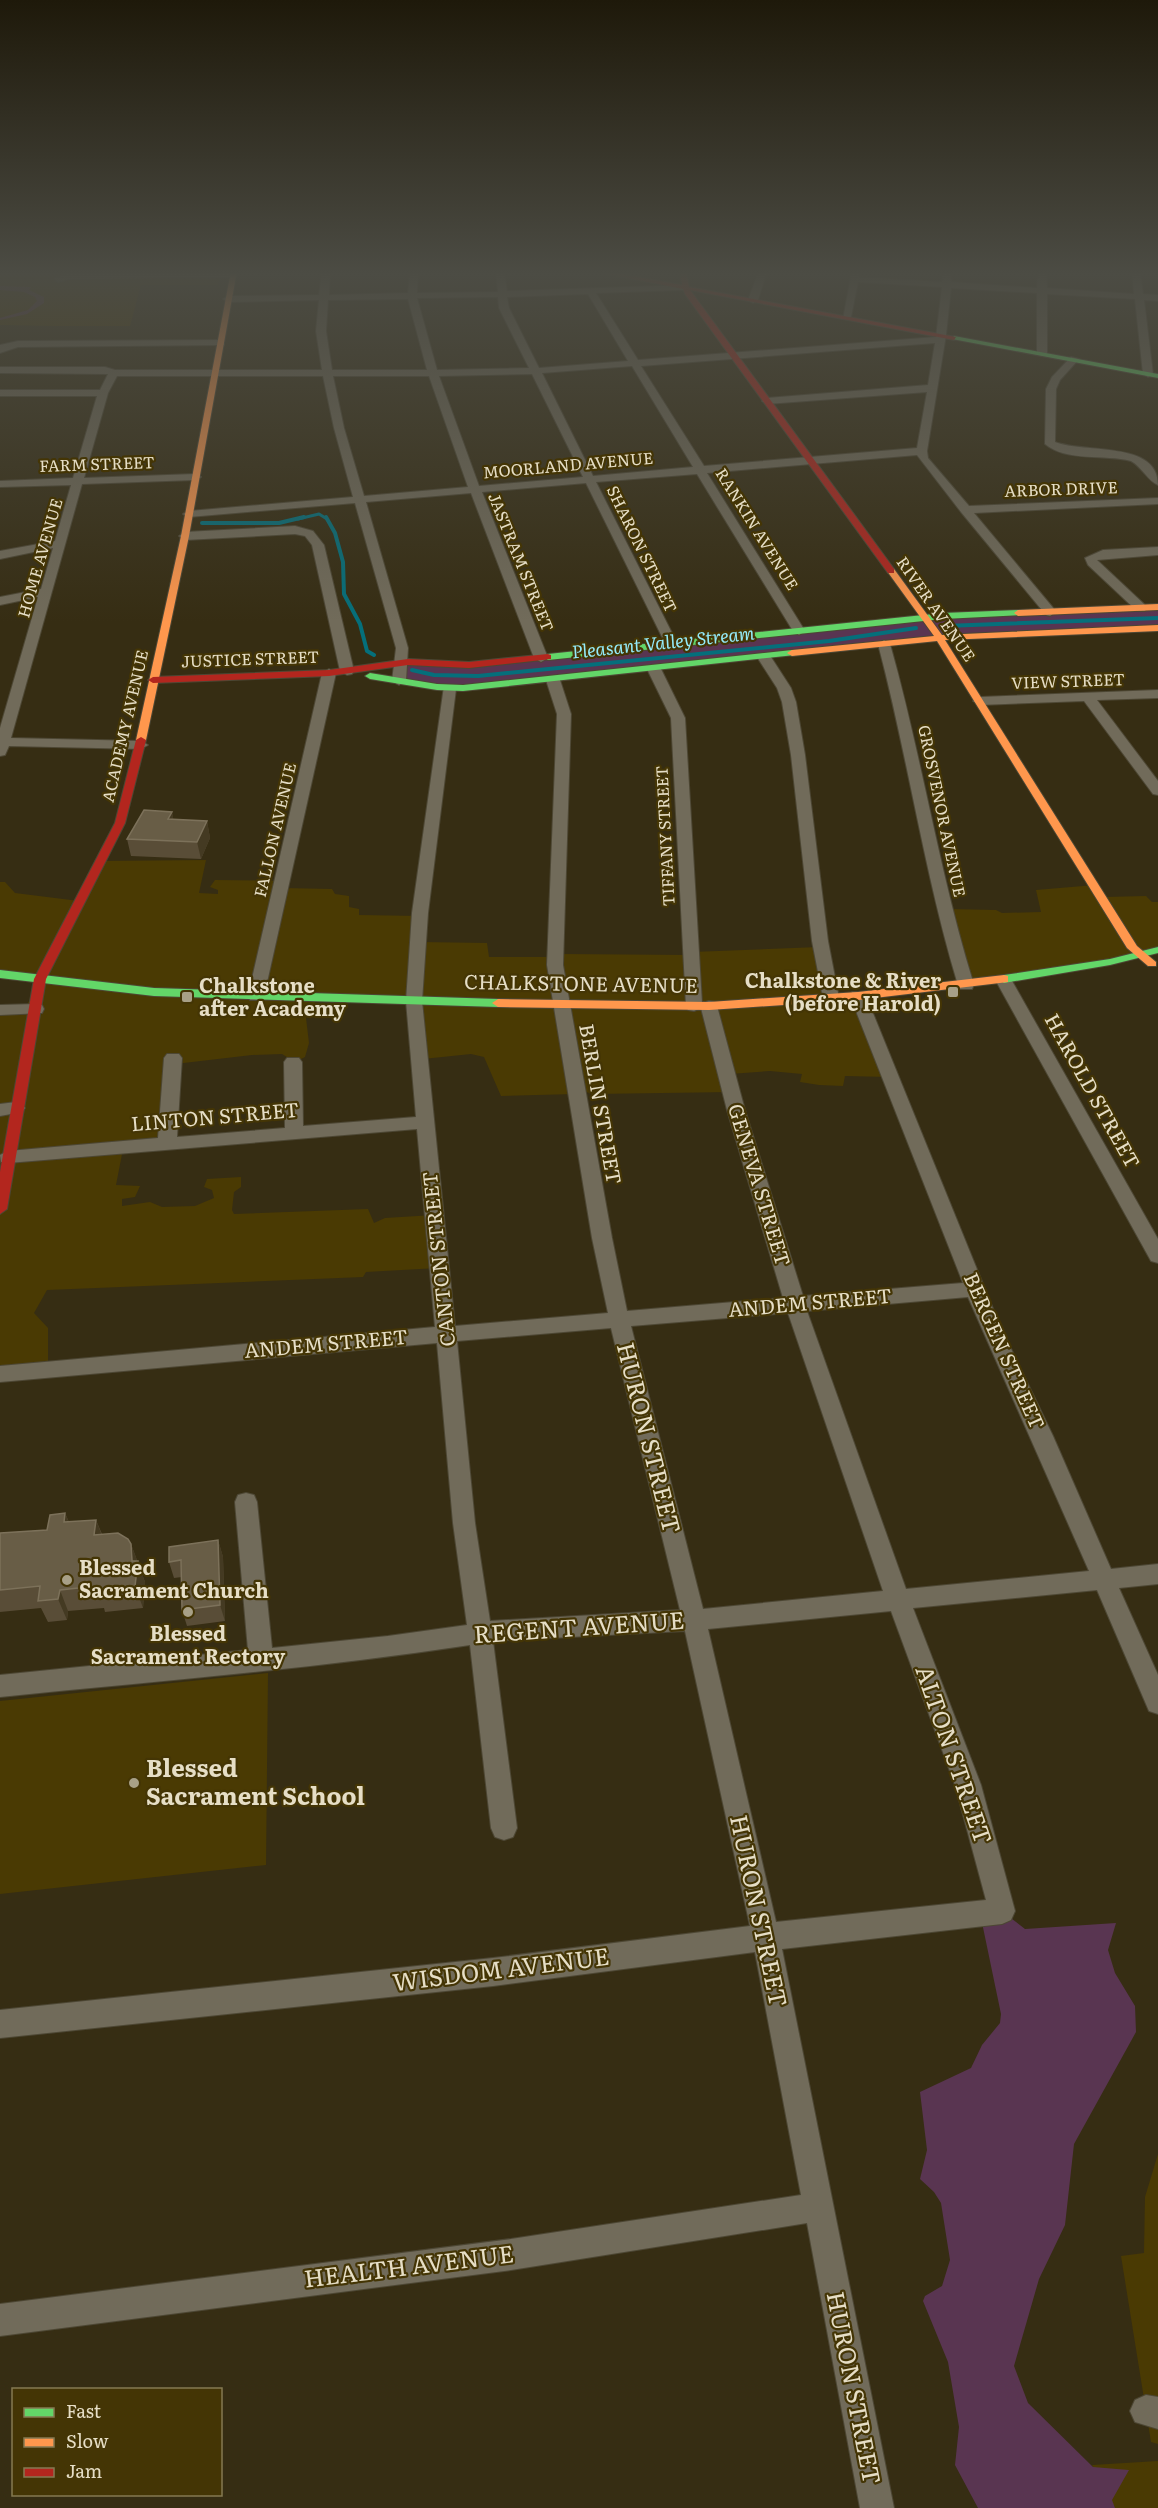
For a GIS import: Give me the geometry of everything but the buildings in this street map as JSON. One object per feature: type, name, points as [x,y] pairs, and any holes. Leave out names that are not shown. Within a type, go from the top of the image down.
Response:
[{"type":"street","name":"HOME AVENUE","points":[[1,746],[106,388]]},
{"type":"street","name":"ACADEMY AVENUE","points":[[0,1209],[8,1157],[8,1109],[36,1009],[40,979],[120,823],[141,745],[185,536],[212,388]]},
{"type":"street","points":[[331,388],[339,428],[400,643],[399,681]]},
{"type":"street","name":"JASTRAM STREET","points":[[438,388],[474,490],[541,658]]},
{"type":"street","name":"SHARON STREET","points":[[543,388],[672,645]]},
{"type":"street","name":"RANKIN AVENUE","points":[[649,388],[799,632]]},
{"type":"street","name":"RIVER AVENUE","points":[[757,388],[939,638],[1134,948],[1158,970]]},
{"type":"street","points":[[767,401],[932,388]]},
{"type":"street","points":[[933,388],[922,451],[928,466],[1050,612]]},
{"type":"street","name":"ARBOR DRIVE","points":[[1051,388],[1050,444],[1069,451],[1133,457],[1144,463],[1158,482]]},
{"type":"street","points":[[0,393],[104,393]]},
{"type":"street","name":"MOORLAND AVENUE","points":[[189,514],[922,451]]},
{"type":"street","name":"FARM STREET","points":[[0,484],[195,477]]},
{"type":"street","name":"ARBOR DRIVE","points":[[965,510],[1158,501]]},
{"type":"street","points":[[185,536],[287,530],[309,532],[318,545],[347,671]]},
{"type":"street","points":[[0,555],[61,543]]},
{"type":"street","points":[[1140,608],[1092,562],[1091,558],[1103,554],[1158,551]]},
{"type":"street","points":[[0,602],[47,591]]},
{"type":"street","points":[[347,671],[401,662],[458,664],[541,658],[924,618],[1158,607]]},
{"type":"street","points":[[347,671],[449,688],[553,680],[939,638],[1158,628]]},
{"type":"street","points":[[400,643],[422,656],[458,664]]},
{"type":"street","name":"GROSVENOR AVENUE","points":[[884,644],[900,702],[953,943],[966,986]]},
{"type":"street","points":[[764,657],[784,688],[789,702],[798,755],[820,941],[831,998]]},
{"type":"street","name":"TIFFANY STREET","points":[[654,669],[678,718],[701,1006]]},
{"type":"street","name":"JUSTICE STREET","points":[[153,680],[347,671]]},
{"type":"street","name":"FALLON AVENUE","points":[[256,996],[329,673]]},
{"type":"street","name":"BERLIN STREET","points":[[553,680],[564,714],[555,965],[602,1239],[619,1319]]},
{"type":"street","name":"CANTON STREET","points":[[449,688],[420,913],[414,1001],[464,1523],[504,1828]]},
{"type":"street","name":"VIEW STREET","points":[[980,701],[1158,693]]},
{"type":"street","points":[[1088,697],[1158,792]]},
{"type":"street","points":[[1,746],[141,745]]},
{"type":"street","name":"CHALKSTONE AVENUE","points":[[0,974],[154,992],[414,1001],[701,1006],[858,996],[966,986],[1004,981],[1158,950]]},
{"type":"street","name":"HAROLD STREET","points":[[1004,981],[1153,1234],[1158,1256]]},
{"type":"street","name":"BERGEN STREET","points":[[858,996],[975,1289],[1158,1703]]},
{"type":"street","name":"GENEVA STREET","points":[[701,1006],[736,1110],[795,1304],[897,1600]]},
{"type":"street","points":[[0,1010],[36,1009]]},
{"type":"street","points":[[167,1144],[173,1058]]},
{"type":"street","points":[[293,1062],[294,1133]]},
{"type":"street","name":"LINTON STREET","points":[[8,1157],[426,1122]]},
{"type":"street","name":"ANDEM STREET","points":[[0,1374],[975,1289]]},
{"type":"street","name":"HURON STREET","points":[[619,1319],[694,1620],[765,1938],[816,2207],[877,2508]]},
{"type":"street","points":[[246,1502],[261,1660]]},
{"type":"street","name":"REGENT AVENUE","points":[[0,1686],[388,1647],[480,1634],[694,1620],[1158,1574]]},
{"type":"street","name":"ALTON STREET","points":[[897,1600],[968,1785],[1002,1911]]},
{"type":"street","name":"WISDOM AVENUE","points":[[0,2024],[481,1973],[1002,1911]]},
{"type":"street","name":"HEALTH AVENUE","points":[[0,2320],[530,2252],[685,2230],[816,2207]]},
{"type":"shaded area","points":[[1158,609],[1158,629],[939,638],[449,689],[399,681],[401,662],[452,667],[924,618]]},
{"type":"shaded area","points":[[206,860],[199,893],[218,894],[218,890],[210,887],[215,880],[281,881],[282,888],[332,889],[335,894],[349,896],[349,907],[359,909],[359,915],[420,916],[419,942],[487,943],[489,957],[553,957],[560,954],[691,955],[692,952],[819,947],[832,997],[860,999],[890,1077],[845,1076],[843,1086],[819,1085],[800,1082],[802,1074],[770,1071],[730,1074],[732,1092],[593,1094],[576,1089],[575,1094],[501,1096],[484,1057],[471,1054],[423,1059],[415,1003],[316,1001],[306,1018],[309,1043],[305,1057],[295,1062],[282,1054],[175,1064],[168,1141],[123,1149],[116,1185],[140,1186],[135,1197],[122,1199],[122,1206],[150,1202],[162,1207],[195,1206],[214,1198],[212,1190],[204,1187],[207,1179],[241,1177],[241,1187],[234,1192],[232,1210],[234,1214],[368,1209],[374,1223],[385,1218],[434,1215],[438,1268],[366,1272],[363,1277],[47,1290],[34,1313],[48,1328],[48,1366],[0,1373],[0,1009],[25,1008],[40,981],[0,975],[0,882],[5,882],[15,893],[79,901],[102,861]]},
{"type":"shaded area","points":[[1095,885],[1105,897],[1146,896],[1152,902],[1158,902],[1158,954],[969,987],[948,909],[996,910],[1002,913],[1041,912],[1036,890]]},
{"type":"shaded area","name":"Blessed Sacrament School","points":[[268,1673],[266,1865],[0,1894],[0,1701]]},
{"type":"shaded area","points":[[999,1909],[1025,1929],[1116,1923],[1108,1950],[1115,1973],[1135,2006],[1136,2032],[1074,2144],[1065,2225],[1039,2279],[1014,2366],[1028,2403],[1093,2467],[1129,2470],[1112,2500],[1115,2508],[978,2508],[955,2465],[959,2427],[948,2362],[923,2301],[925,2296],[942,2286],[950,2260],[941,2203],[934,2192],[920,2179],[927,2150],[920,2092],[971,2068],[982,2045],[1000,2023],[1001,2014],[980,1913]]},
{"type":"shaded area","points":[[1158,2154],[1158,2444],[1151,2442],[1121,2256],[1144,2253],[1145,2197]]},
{"type":"shaded area","points":[[1158,2461],[1158,2508],[1115,2508],[1092,2465]]},
{"type":"waterway","name":"Pleasant Valley Stream","points":[[298,519],[319,514],[327,519]]},
{"type":"waterway","name":"Pleasant Valley Stream","points":[[202,523],[279,523],[304,517]]},
{"type":"waterway","name":"Pleasant Valley Stream","points":[[326,517],[335,533],[343,562],[344,594],[360,624],[367,651],[374,655]]},
{"type":"waterway","name":"Pleasant Valley Stream","points":[[945,626],[1158,618]]},
{"type":"waterway","name":"Pleasant Valley Stream","points":[[412,670],[434,675],[478,676],[829,641],[916,628]]},
{"type":"traffic: fast","points":[[548,657],[943,616],[1018,613]]},
{"type":"traffic: fast","points":[[370,676],[437,687],[463,688],[792,653]]},
{"type":"traffic: fast","points":[[1004,979],[1110,962],[1158,950]]},
{"type":"traffic: fast","points":[[0,974],[154,992],[498,1003]]},
{"type":"traffic: slow","points":[[141,740],[185,536],[212,388]]},
{"type":"traffic: slow","points":[[891,571],[935,631],[1133,948],[1152,964]]},
{"type":"traffic: slow","points":[[1018,613],[1158,607]]},
{"type":"traffic: slow","points":[[792,653],[949,637],[1158,628]]},
{"type":"traffic: slow","points":[[498,1003],[709,1006],[858,996],[1004,979]]},
{"type":"traffic: jam","points":[[757,388],[891,571]]},
{"type":"traffic: jam","points":[[153,680],[329,673],[408,662],[469,665],[548,657]]},
{"type":"traffic: jam","points":[[0,1209],[40,979],[120,823],[141,740]]},
{"type":"place","name":"Chalkstone & River (before Harold)","points":[[953,992]]},
{"type":"place","name":"Chalkstone after Academy","points":[[187,997]]},
{"type":"place","name":"Blessed Sacrament Church","points":[[67,1580]]},
{"type":"place","name":"Blessed Sacrament Rectory","points":[[188,1612]]},
{"type":"place","name":"Blessed Sacrament School","points":[[134,1783]]}]
